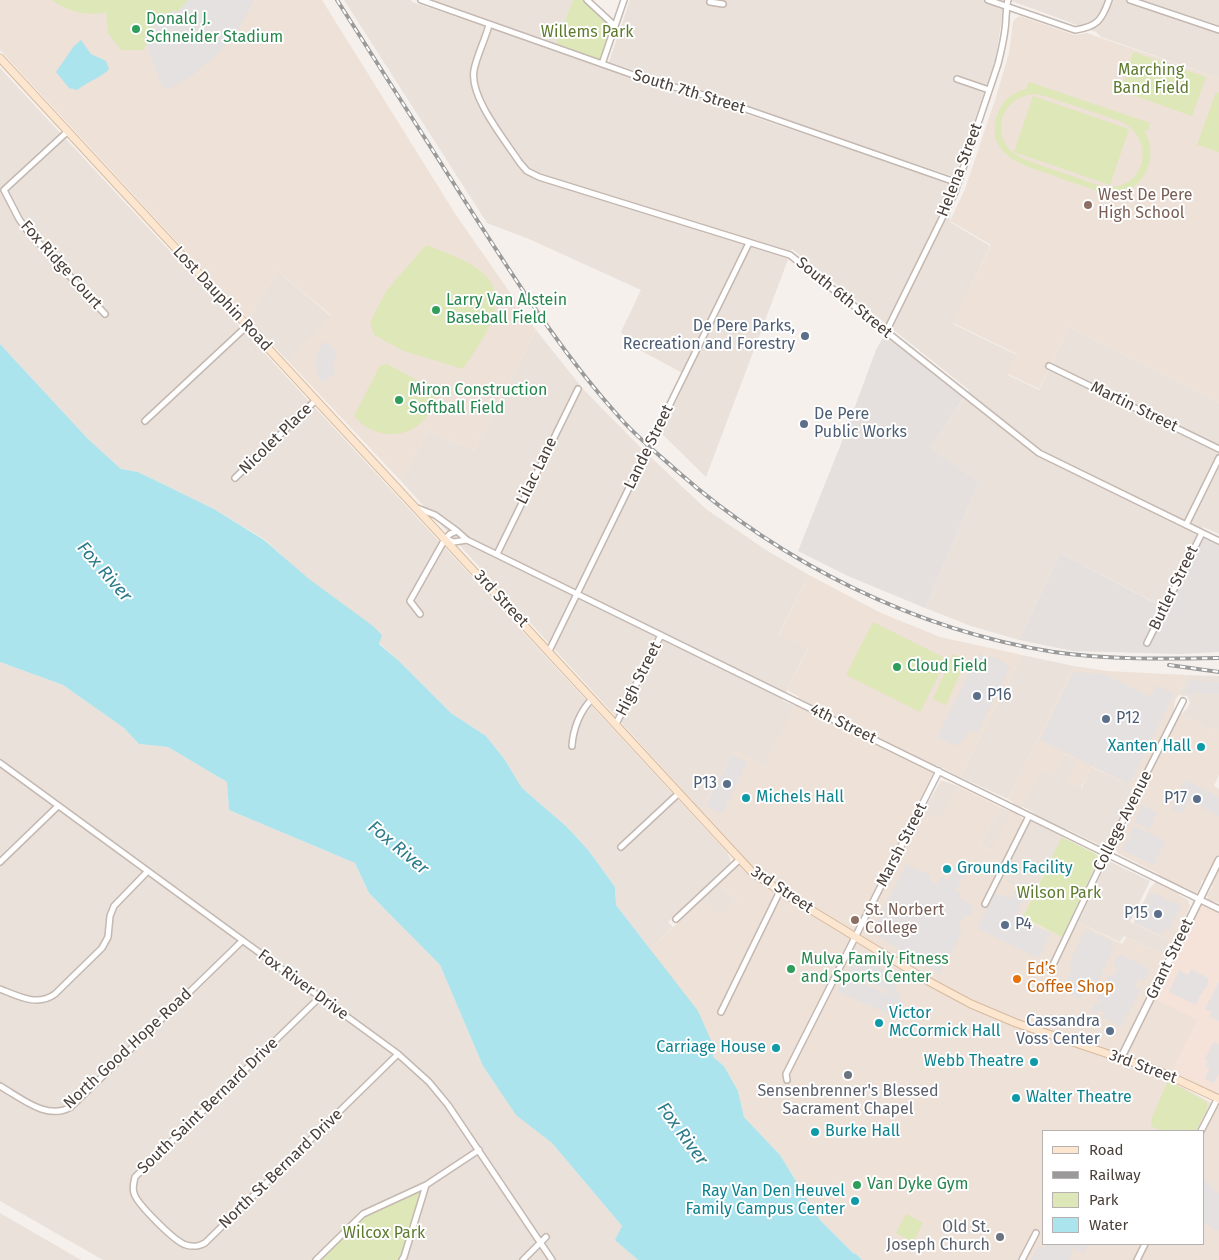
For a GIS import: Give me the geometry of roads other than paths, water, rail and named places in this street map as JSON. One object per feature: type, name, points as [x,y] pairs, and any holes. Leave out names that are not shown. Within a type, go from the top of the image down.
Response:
[{"type":"main road","name":"Lost Dauphin Road","points":[[0,58],[445,539]]},
{"type":"main road","name":"3rd Street","points":[[445,539],[740,859],[762,880],[939,987],[971,1004],[1016,1022],[1160,1071],[1219,1098]]},
{"type":"street","name":"South 7th Street","points":[[421,0],[642,78],[714,98],[958,182]]},
{"type":"street","points":[[587,0],[615,26]]},
{"type":"street","points":[[602,64],[624,0]]},
{"type":"street","points":[[988,0],[1075,30],[1087,28],[1098,22],[1109,0]]},
{"type":"street","name":"Helena Street","points":[[886,332],[955,192],[1002,51],[1008,0]]},
{"type":"street","points":[[1130,0],[1219,30]]},
{"type":"street","points":[[710,1],[723,4]]},
{"type":"street","name":"South 6th Street","points":[[489,25],[474,70],[474,86],[478,99],[527,171],[539,177],[790,255],[1038,453],[1219,541]]},
{"type":"street","points":[[957,79],[990,90]]},
{"type":"street","name":"Fox Ridge Court","points":[[67,132],[2,188],[26,228],[105,314]]},
{"type":"street","name":"Lande Street","points":[[549,651],[749,242]]},
{"type":"street","points":[[145,421],[247,326]]},
{"type":"street","name":"Martin Street","points":[[1049,366],[1219,449]]},
{"type":"street","name":"Lilac Lane","points":[[498,554],[578,389]]},
{"type":"street","name":"Nicolet Place","points":[[235,478],[316,400]]},
{"type":"street","name":"Butler Street","points":[[1186,525],[1219,458]]},
{"type":"street","name":"4th Street","points":[[416,507],[435,515],[467,540],[1219,909]]},
{"type":"street","points":[[420,614],[410,601],[445,539],[450,534],[457,532]]},
{"type":"street","name":"Butler Street","points":[[1147,642],[1202,533]]},
{"type":"street","name":"4th Street","points":[[445,539],[454,542],[467,540]]},
{"type":"street","name":"High Street","points":[[616,724],[661,635]]},
{"type":"street","points":[[572,746],[581,712],[592,699]]},
{"type":"street","name":"College Avenue","points":[[1051,969],[1183,701]]},
{"type":"street","name":"Fox River Drive","points":[[0,763],[398,1054],[429,1082],[448,1105],[552,1260]]},
{"type":"street","name":"Marsh Street","points":[[787,1080],[786,1074],[939,771]]},
{"type":"street","points":[[621,847],[679,793]]},
{"type":"street","points":[[0,862],[58,806]]},
{"type":"street","points":[[985,904],[1029,816]]},
{"type":"street","points":[[676,919],[740,859]]},
{"type":"street","name":"Grant Street","points":[[1121,1058],[1219,860]]},
{"type":"street","points":[[0,989],[34,1000],[46,999],[55,994],[102,948],[108,937],[110,916],[114,906],[147,872]]},
{"type":"street","points":[[721,1012],[780,891]]},
{"type":"street","name":"North Good Hope Road","points":[[1,1087],[48,1112],[60,1112],[71,1107],[242,941]]},
{"type":"street","name":"South Saint Bernard Drive","points":[[157,1222],[134,1194],[133,1183],[137,1175],[320,997]]},
{"type":"street","name":"North St Bernard Drive","points":[[157,1222],[187,1246],[198,1246],[204,1243],[398,1054]]},
{"type":"street","points":[[1202,1130],[1219,1098]]},
{"type":"street","points":[[316,1260],[363,1214],[426,1185],[478,1150]]},
{"type":"street","points":[[402,1260],[426,1185]]},
{"type":"street","points":[[1022,1260],[1036,1232]]},
{"type":"street","points":[[523,1260],[546,1237]]},
{"type":"street","points":[[1137,1260],[1144,1245]]},
{"type":"water","points":[[81,40],[91,54],[106,61],[109,69],[77,90],[69,88],[56,72],[74,46]]},
{"type":"water","name":"Fox River","points":[[0,344],[88,439],[121,469],[138,472],[214,509],[264,540],[309,579],[373,626],[382,635],[379,644],[399,661],[451,713],[486,736],[505,760],[522,788],[567,827],[589,851],[615,887],[616,905],[698,1011],[713,1045],[713,1057],[724,1066],[738,1091],[744,1117],[780,1155],[820,1220],[862,1260],[638,1260],[615,1240],[622,1226],[552,1143],[516,1115],[483,1066],[440,965],[369,893],[355,863],[229,810],[227,782],[168,747],[139,744],[124,728],[63,685],[0,662]]},
{"type":"railway","points":[[337,0],[505,263],[579,369],[634,433],[718,504],[761,535],[806,563],[853,588],[901,609],[951,627],[1002,642],[1075,655],[1178,659],[1219,658]]},
{"type":"railway","points":[[1169,665],[1219,672]]},
{"type":"place","name":"Donald J. Schneider Stadium","points":[[136,29]]},
{"type":"place","name":"West De Pere High School","points":[[1088,205]]},
{"type":"place","name":"Larry Van Alstein Baseball Field","points":[[436,310]]},
{"type":"place","name":"De Pere Parks, Recreation and Forestry","points":[[805,336]]},
{"type":"place","name":"Miron Construction Softball Field","points":[[399,400]]},
{"type":"place","name":"De Pere Public Works","points":[[804,424]]},
{"type":"place","name":"Cloud Field","points":[[897,667]]},
{"type":"place","name":"P16","points":[[977,696]]},
{"type":"place","name":"P12","points":[[1106,719]]},
{"type":"place","name":"Xanten Hall","points":[[1201,747]]},
{"type":"place","name":"P13","points":[[727,784]]},
{"type":"place","name":"Michels Hall","points":[[746,798]]},
{"type":"place","name":"P17","points":[[1197,799]]},
{"type":"place","name":"Grounds Facility","points":[[947,869]]},
{"type":"place","name":"P15","points":[[1158,914]]},
{"type":"place","name":"St. Norbert College","points":[[855,920]]},
{"type":"place","name":"P4","points":[[1005,925]]},
{"type":"place","name":"Mulva Family Fitness and Sports Center","points":[[791,969]]},
{"type":"place","name":"Ed’s Coffee Shop","points":[[1017,979]]},
{"type":"place","name":"Victor McCormick Hall","points":[[879,1023]]},
{"type":"place","name":"Cassandra Voss Center","points":[[1110,1031]]},
{"type":"place","name":"Carriage House","points":[[776,1048]]},
{"type":"place","name":"Webb Theatre","points":[[1034,1062]]},
{"type":"place","name":"Sensenbrenner's Blessed Sacrament Chapel","points":[[848,1075]]},
{"type":"place","name":"Walter Theatre","points":[[1016,1098]]},
{"type":"place","name":"Burke Hall","points":[[815,1132]]},
{"type":"place","name":"Van Dyke Gym","points":[[857,1185]]},
{"type":"place","name":"Ray Van Den Heuvel Family Campus Center","points":[[855,1201]]},
{"type":"place","name":"Old St. Joseph Church","points":[[1000,1237]]},
{"type":"park label","name":"Willems Park","points":[[587,33]]},
{"type":"park label","name":"Marching Band Field","points":[[1151,80]]},
{"type":"park label","name":"Wilson Park","points":[[1059,894]]},
{"type":"park label","name":"Wilcox Park","points":[[384,1234]]}]
